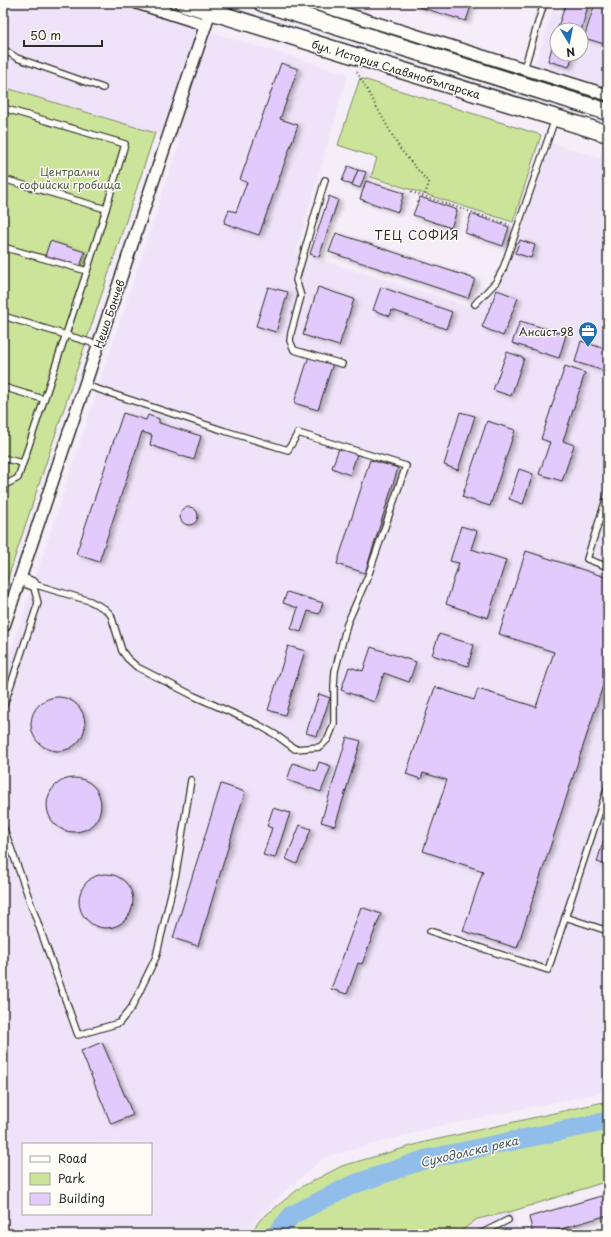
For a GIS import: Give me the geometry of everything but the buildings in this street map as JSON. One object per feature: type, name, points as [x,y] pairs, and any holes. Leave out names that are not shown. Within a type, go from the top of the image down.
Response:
[{"type":"main road","name":"бул. История Славянобългарска","points":[[184,3],[210,13],[608,134]]},
{"type":"main road","name":"бул. История Славянобългарска","points":[[262,3],[608,112]]},
{"type":"street","name":"бул. История Славянобългарска","points":[[137,3],[210,13]]},
{"type":"street","points":[[312,3],[608,95]]},
{"type":"street","name":"Нешо Бончев","points":[[4,626],[210,13]]},
{"type":"street","points":[[20,579],[33,584]]},
{"type":"lane","points":[[524,69],[544,3]]},
{"type":"lane","points":[[3,49],[17,58],[103,88]]},
{"type":"lane","points":[[3,108],[125,144],[87,272],[18,478],[3,486]]},
{"type":"lane","points":[[475,304],[496,282],[503,269],[556,118]]},
{"type":"lane","points":[[3,179],[106,209]]},
{"type":"lane","points":[[325,180],[296,280],[301,296],[290,341],[294,350],[342,364]]},
{"type":"lane","points":[[3,247],[87,272]]},
{"type":"lane","points":[[3,316],[99,345]]},
{"type":"lane","points":[[33,584],[90,601],[105,609],[111,615],[122,651],[127,658],[138,667],[156,677],[216,707],[257,724],[276,735],[295,749],[320,747],[328,739],[334,724],[335,671],[347,624],[368,576],[406,466],[298,433],[288,450],[85,385]]},
{"type":"lane","points":[[3,387],[44,399]]},
{"type":"lane","points":[[3,458],[22,464]]},
{"type":"lane","points":[[608,493],[587,559],[608,567]]},
{"type":"lane","points":[[3,708],[38,603],[33,584]]},
{"type":"lane","points":[[3,826],[78,1035],[119,1023],[132,1007],[156,956],[176,873],[191,780]]},
{"type":"lane","points":[[430,931],[548,970],[608,786]]},
{"type":"lane","points":[[565,917],[608,931]]},
{"type":"lane","points":[[480,1234],[508,1220]]},
{"type":"path","points":[[357,72],[400,149],[429,182],[424,197]]},
{"type":"path","points":[[410,192],[517,227]]},
{"type":"shaded area","points":[[3,3],[116,3],[348,74],[296,252],[474,308],[501,279],[548,142],[608,160],[608,1091],[439,1126],[325,1157],[274,1201],[244,1234],[3,1234],[3,675],[180,141],[3,87]]},
{"type":"shaded area","points":[[555,3],[608,3],[608,86],[536,64],[549,22],[549,62],[589,62],[589,22],[549,22]]},
{"type":"shaded area","points":[[512,1211],[519,1234],[457,1234],[476,1219]]},
{"type":"green space","points":[[360,78],[541,135],[513,222],[371,177],[377,158],[338,145]]},
{"type":"green space","name":"Централни софийски гробища","points":[[3,87],[155,133],[3,593]]},
{"type":"green space","points":[[608,1101],[608,1181],[513,1211],[477,1219],[457,1234],[249,1234],[261,1219],[301,1187],[342,1166],[425,1142]]},
{"type":"waterway","name":"Суходолска река","points":[[276,1234],[292,1215],[352,1185],[426,1159],[608,1121]]},
{"type":"place","name":"Ансист 98","points":[[588,348]]},
{"type":"district","name":"ТЕЦ СОФИЯ","points":[[417,235]]}]
